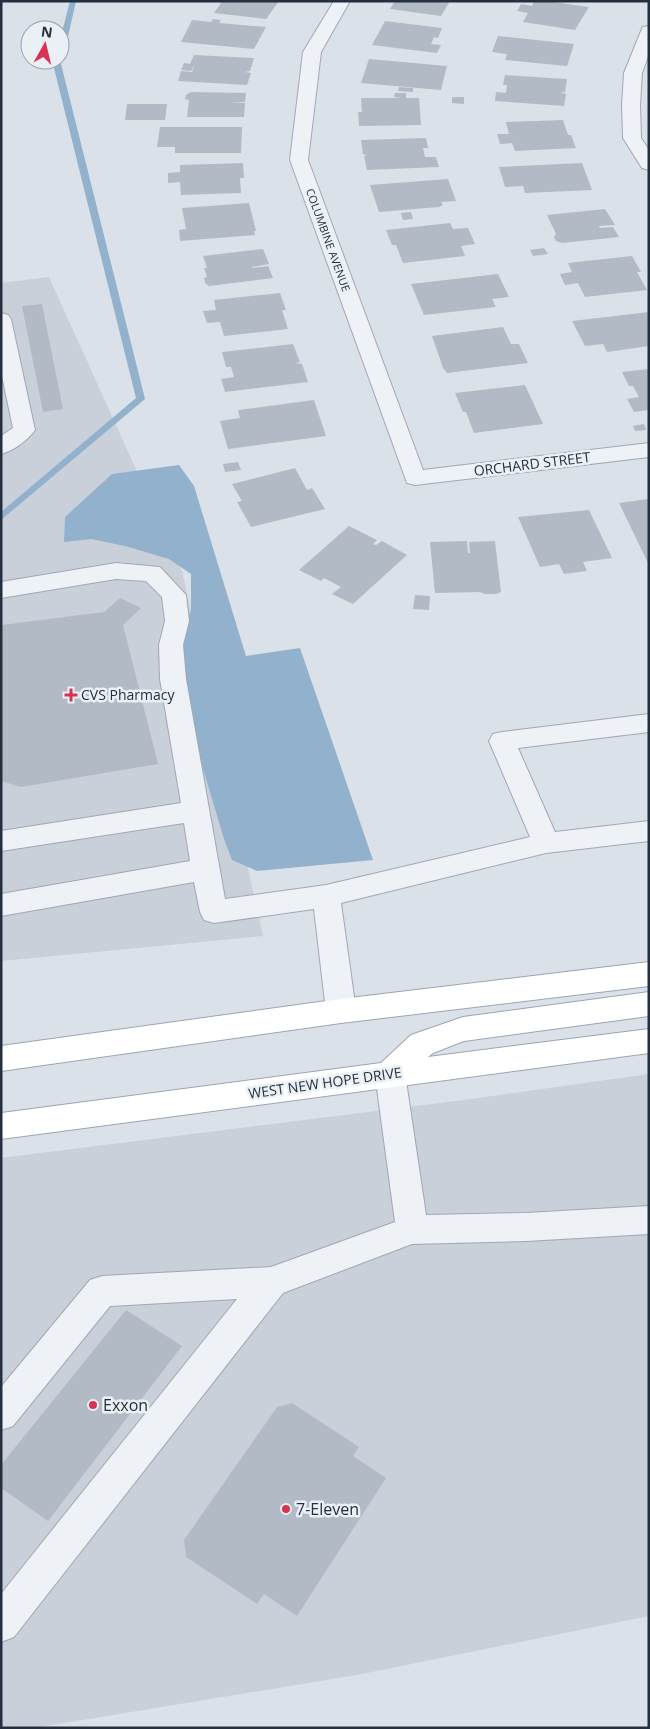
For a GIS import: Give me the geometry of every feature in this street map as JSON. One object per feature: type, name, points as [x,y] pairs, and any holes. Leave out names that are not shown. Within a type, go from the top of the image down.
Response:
[{"type":"main road","points":[[8,1055],[341,1011],[649,974]]},
{"type":"main road","points":[[390,1074],[422,1044],[463,1029],[649,1004]]},
{"type":"main road","name":"WEST NEW HOPE DRIVE","points":[[1,1126],[649,1040]]},
{"type":"street","name":"COLUMBINE AVENUE","points":[[342,1],[312,52],[299,160],[415,478]]},
{"type":"street","points":[[649,31],[634,73],[632,138],[649,164]]},
{"type":"street","points":[[1,319],[24,430],[1,447]]},
{"type":"street","name":"ORCHARD STREET","points":[[415,478],[649,450]]},
{"type":"street","points":[[1,590],[116,571],[152,573],[174,596],[177,621],[171,645],[173,679],[214,912],[326,896],[546,843],[649,831]]},
{"type":"street","points":[[546,843],[502,741],[649,723]]},
{"type":"street","points":[[1,841],[195,811]]},
{"type":"street","points":[[1,905],[205,869]]},
{"type":"street","points":[[326,896],[341,1011]]},
{"type":"street","points":[[390,1074],[412,1230]]},
{"type":"street","points":[[1,1414],[102,1291],[271,1282],[412,1230],[526,1228],[649,1220]]},
{"type":"street","points":[[1,1624],[271,1282]]},
{"type":"shaded area","points":[[49,277],[182,571],[263,936],[1,961],[1,283]]},
{"type":"shaded area","points":[[649,1074],[649,1616],[357,1675],[34,1728],[1,1728],[1,1158],[456,1101]]},
{"type":"water","points":[[179,465],[194,486],[246,656],[300,648],[373,860],[257,871],[232,860],[172,665],[191,610],[191,574],[169,559],[125,546],[91,539],[64,542],[65,517],[112,474]]},
{"type":"building","points":[[214,1],[279,1],[266,19],[214,13],[221,3]]},
{"type":"building","points":[[395,1],[450,1],[441,16],[390,9]]},
{"type":"building","points":[[534,1],[589,7],[575,30],[523,22],[528,13],[517,11],[521,4],[532,6]]},
{"type":"building","points":[[213,19],[221,20],[219,23],[266,27],[254,49],[181,42],[192,20],[211,22]]},
{"type":"building","points":[[385,21],[442,28],[438,38],[434,37],[431,44],[441,45],[437,53],[372,45]]},
{"type":"building","points":[[498,36],[574,44],[567,66],[505,60],[507,54],[492,52]]},
{"type":"building","points":[[194,55],[254,58],[250,71],[245,72],[251,73],[247,85],[178,81],[181,71],[192,72],[194,65],[191,71],[181,70],[184,63],[190,64]]},
{"type":"building","points":[[369,59],[447,66],[441,90],[361,83]]},
{"type":"building","points":[[505,75],[567,79],[565,92],[560,92],[566,94],[564,106],[495,101],[496,92],[506,93],[507,85],[503,85]]},
{"type":"building","points":[[399,87],[413,88],[413,92],[398,91]]},
{"type":"building","points":[[191,92],[246,93],[245,102],[231,103],[245,103],[244,117],[187,117],[189,100],[185,99],[186,95]]},
{"type":"building","points":[[395,93],[406,93],[406,98],[419,98],[421,125],[359,126],[358,112],[362,112],[361,98],[401,98],[394,97]]},
{"type":"building","points":[[452,97],[464,97],[464,104],[452,103]]},
{"type":"building","points":[[127,104],[167,104],[165,120],[125,120]]},
{"type":"building","points":[[563,120],[568,135],[571,135],[576,148],[515,151],[512,143],[500,144],[497,134],[509,134],[506,122]]},
{"type":"building","points":[[160,127],[242,127],[241,153],[175,153],[175,147],[157,147]]},
{"type":"building","points":[[426,138],[428,148],[423,148],[425,157],[436,157],[439,167],[367,170],[364,156],[367,156],[363,154],[361,140]]},
{"type":"building","points":[[243,163],[244,178],[240,178],[241,193],[181,195],[180,182],[168,183],[168,173],[180,172],[180,165]]},
{"type":"building","points":[[582,163],[592,190],[525,193],[523,186],[505,187],[499,167]]},
{"type":"building","points":[[448,179],[456,201],[441,202],[443,205],[439,207],[379,212],[370,185]]},
{"type":"building","points":[[249,203],[256,231],[254,231],[255,235],[180,241],[179,230],[186,229],[182,208]]},
{"type":"building","points":[[605,209],[615,225],[599,226],[600,228],[613,227],[619,237],[562,243],[556,241],[554,237],[556,234],[547,215]]},
{"type":"building","points":[[411,212],[413,219],[403,220],[401,213]]},
{"type":"building","points":[[450,223],[453,229],[468,228],[475,244],[461,246],[465,256],[403,263],[396,245],[392,245],[386,230]]},
{"type":"building","points":[[544,248],[548,254],[533,256],[530,250]]},
{"type":"building","points":[[263,249],[269,264],[252,267],[268,266],[273,278],[209,286],[205,283],[204,278],[207,277],[204,268],[207,268],[203,256]]},
{"type":"building","points":[[632,256],[641,272],[637,272],[647,290],[585,297],[578,283],[565,285],[560,274],[572,272],[568,263]]},
{"type":"building","points":[[498,274],[509,297],[492,299],[496,307],[424,315],[411,284]]},
{"type":"building","points":[[280,293],[286,310],[282,310],[288,329],[224,336],[220,322],[207,323],[203,311],[216,310],[214,300]]},
{"type":"building","points":[[42,304],[63,409],[43,412],[22,306]]},
{"type":"building","points":[[649,312],[649,346],[607,352],[603,344],[585,346],[572,321]]},
{"type":"building","points":[[503,327],[511,344],[519,344],[528,363],[447,373],[443,368],[432,336]]},
{"type":"building","points":[[293,344],[300,362],[295,363],[302,364],[308,382],[225,392],[221,379],[234,377],[231,367],[226,367],[222,352]]},
{"type":"building","points":[[649,369],[649,410],[634,412],[627,399],[639,397],[633,386],[629,386],[622,372]]},
{"type":"building","points":[[525,385],[543,424],[474,433],[466,412],[463,412],[455,393]]},
{"type":"building","points":[[314,400],[326,436],[228,449],[220,421],[240,418],[238,410]]},
{"type":"building","points":[[644,424],[646,430],[635,431],[633,426]]},
{"type":"building","points":[[238,462],[241,470],[225,472],[223,464]]},
{"type":"building","points":[[295,468],[307,490],[312,488],[325,509],[251,527],[237,502],[242,501],[232,484]]},
{"type":"building","points":[[649,499],[649,565],[619,503]]},
{"type":"building","points":[[589,510],[612,558],[583,562],[587,571],[564,574],[559,564],[540,567],[518,517]]},
{"type":"building","points":[[349,526],[377,540],[373,544],[376,545],[382,541],[407,555],[353,604],[332,594],[341,587],[324,578],[321,581],[299,570]]},
{"type":"building","points":[[467,541],[468,553],[470,553],[469,542],[495,541],[501,592],[496,594],[480,592],[435,593],[430,542]]},
{"type":"building","points":[[415,595],[430,596],[429,610],[413,609]]},
{"type":"building","name":"CVS Pharmacy","points":[[120,598],[141,608],[123,625],[158,764],[21,787],[1,781],[1,625],[104,612]]},
{"type":"building","name":"Exxon","points":[[126,1310],[182,1346],[48,1521],[1,1488],[1,1465]]},
{"type":"building","name":"7-Eleven","points":[[292,1403],[359,1447],[353,1456],[386,1478],[297,1616],[264,1594],[257,1604],[186,1557],[184,1540],[277,1407]]},
{"type":"waterway","points":[[68,20],[73,1]]},
{"type":"waterway","points":[[1,517],[141,399],[59,70]]},
{"type":"place","name":"CVS Pharmacy","points":[[71,695]]},
{"type":"place","name":"Exxon","points":[[93,1405]]},
{"type":"place","name":"7-Eleven","points":[[286,1509]]}]
